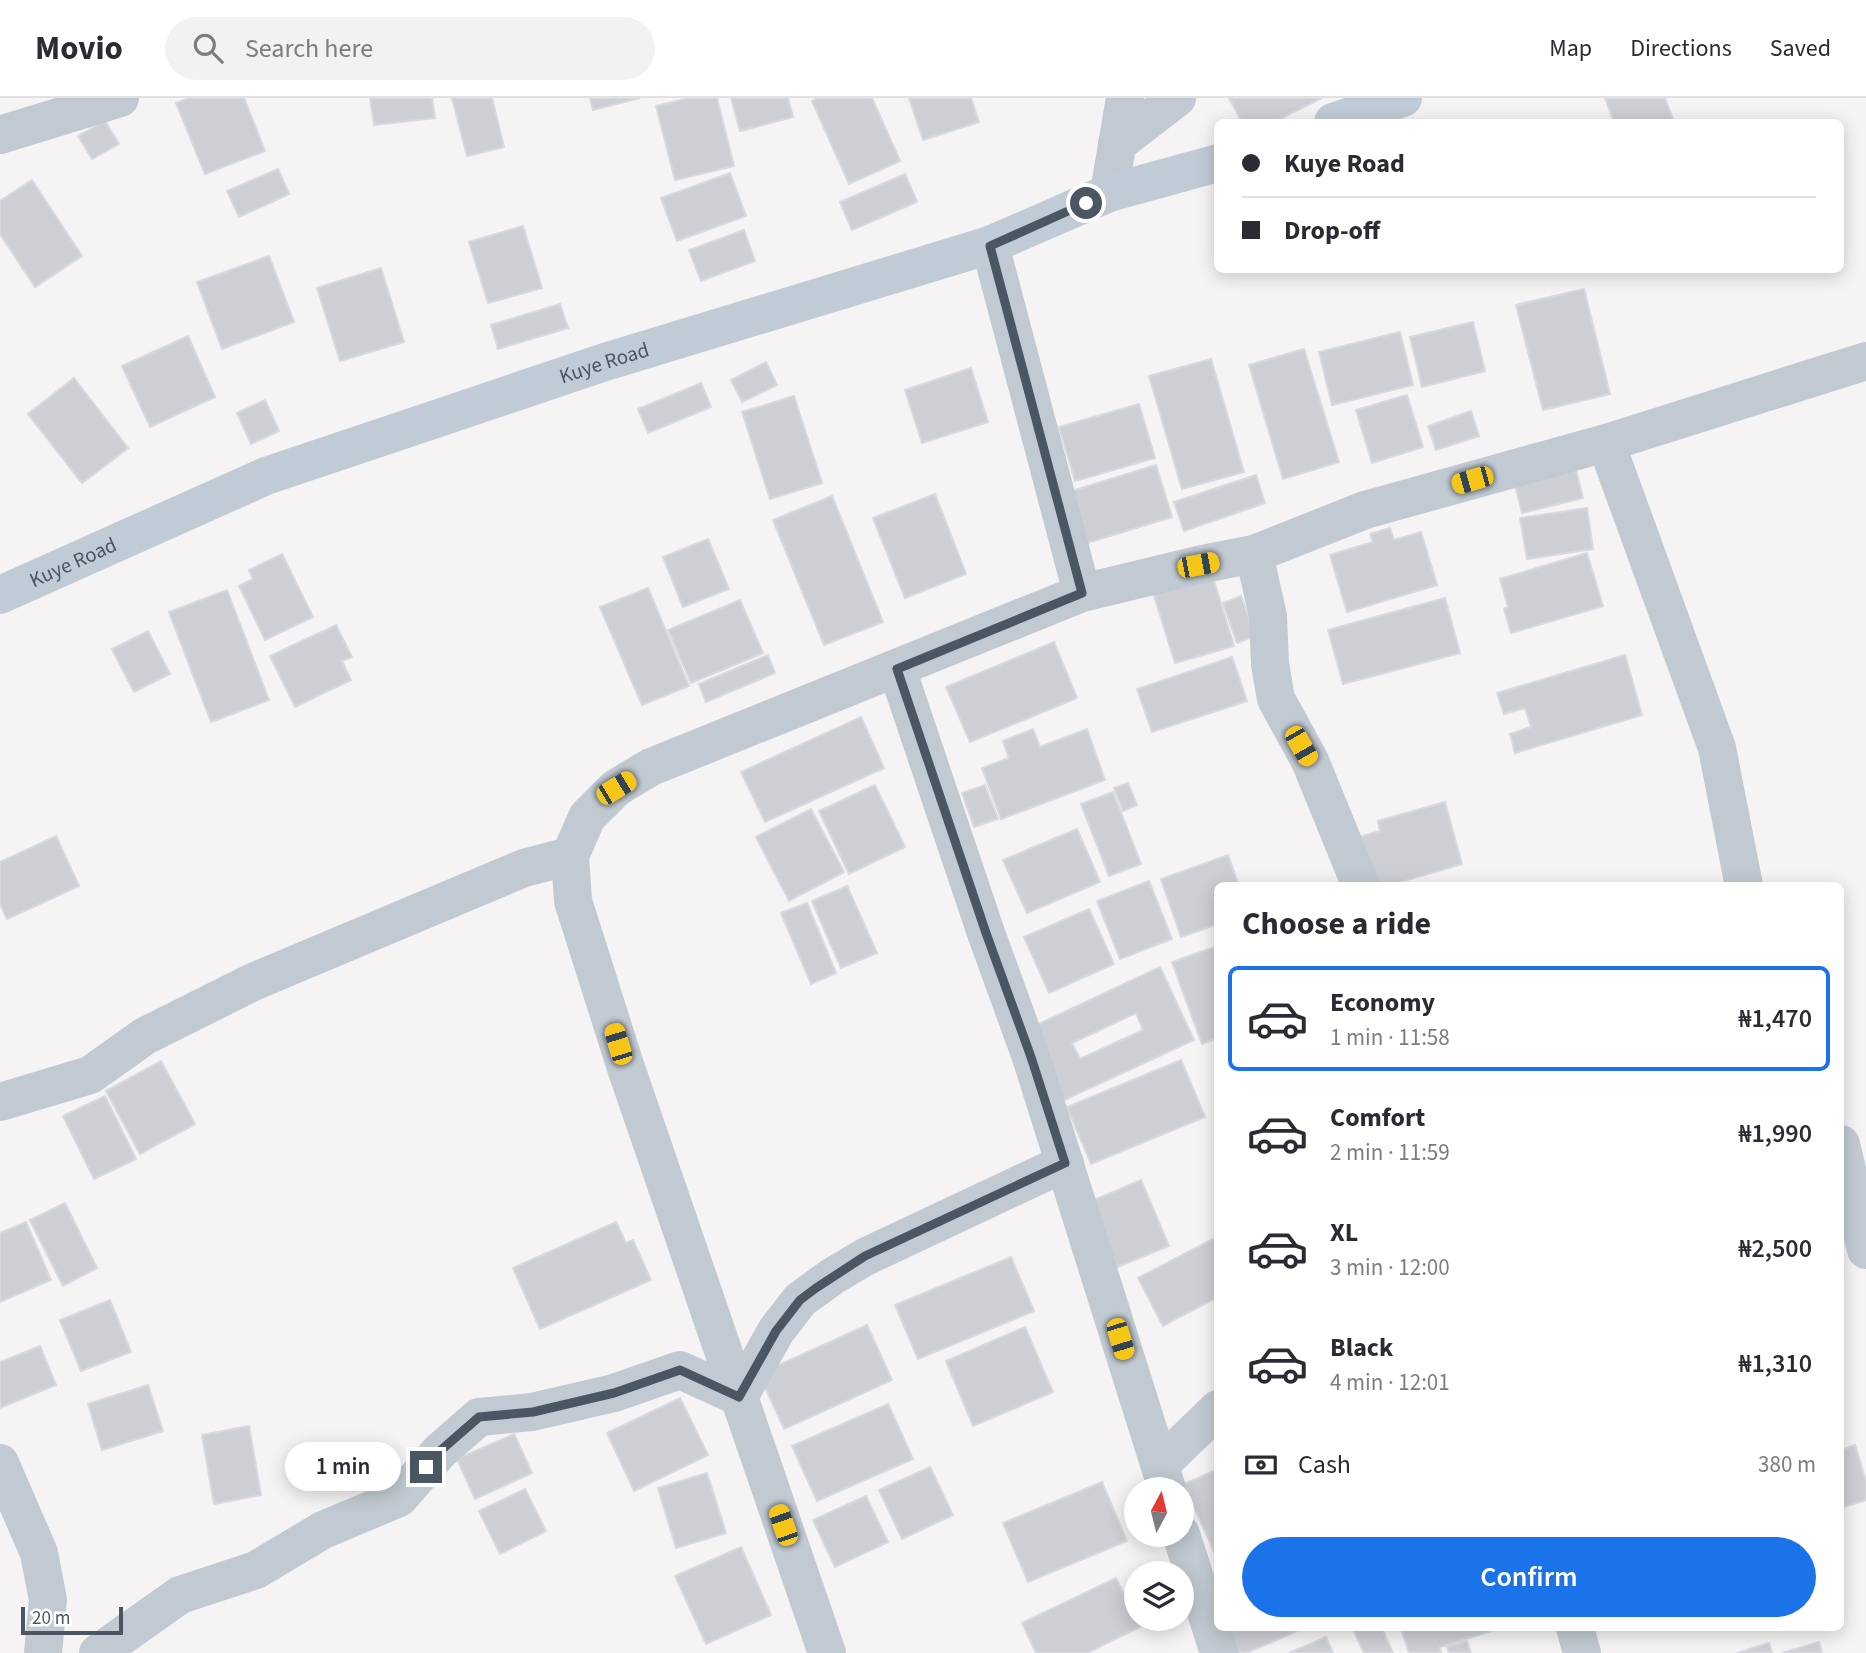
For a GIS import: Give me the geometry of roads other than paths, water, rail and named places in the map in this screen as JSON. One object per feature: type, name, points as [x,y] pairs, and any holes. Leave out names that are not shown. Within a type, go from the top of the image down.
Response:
[{"type":"street","points":[[0,135],[120,98]]},
{"type":"street","points":[[1109,193],[1125,98]]},
{"type":"street","points":[[1117,144],[1177,98]]},
{"type":"street","points":[[1342,119],[1403,98]]},
{"type":"street","name":"Kuye Road","points":[[0,594],[265,476],[605,362],[990,246],[1109,193],[1214,164]]},
{"type":"street","points":[[990,246],[1082,593]]},
{"type":"street","points":[[827,1653],[626,1068],[573,901],[570,856],[587,817],[616,788],[651,767],[1082,593],[1254,554],[1365,510],[1606,443],[1866,361]]},
{"type":"street","points":[[1606,443],[1717,748],[1743,882]]},
{"type":"street","points":[[1254,554],[1268,616],[1270,664],[1276,699],[1310,761],[1359,882]]},
{"type":"street","points":[[897,669],[981,920],[1031,1057],[1163,1477]]},
{"type":"street","points":[[0,1102],[90,1075],[145,1035],[253,982],[524,867],[570,856]]},
{"type":"street","points":[[1844,1157],[1866,1250]]},
{"type":"street","points":[[739,1397],[776,1331],[800,1300],[822,1284],[865,1256],[1065,1163]]},
{"type":"street","points":[[98,1653],[180,1595],[256,1570],[323,1530],[399,1498],[440,1451],[479,1417],[533,1412],[614,1393],[680,1370],[739,1397]]},
{"type":"street","points":[[1163,1477],[1214,1414]]},
{"type":"street","points":[[0,1463],[39,1553],[48,1600],[43,1653]]},
{"type":"street","points":[[1185,1547],[1219,1653]]},
{"type":"street","points":[[1576,1631],[1582,1653]]}]
